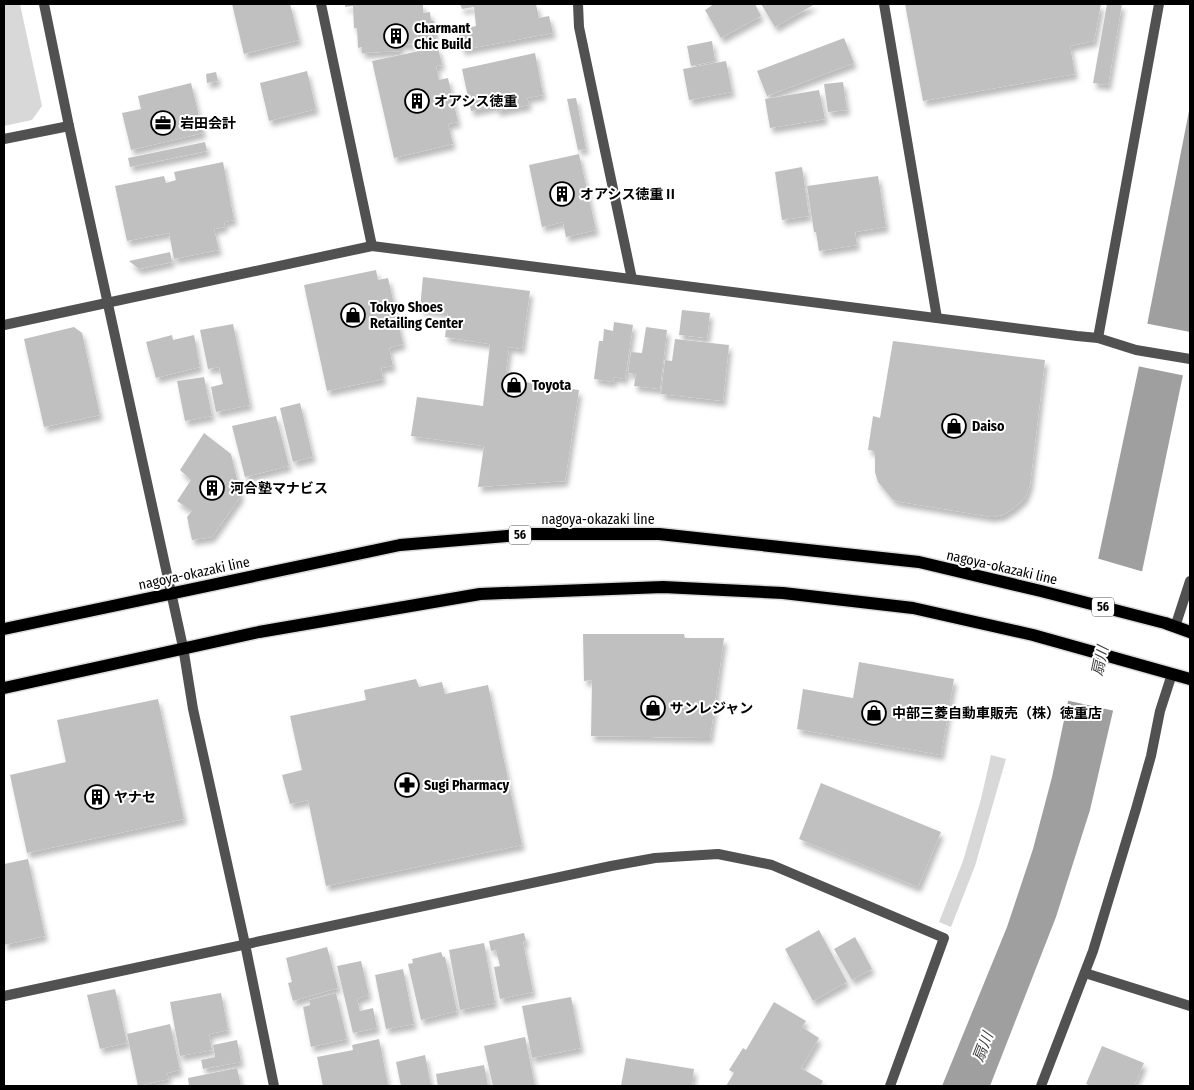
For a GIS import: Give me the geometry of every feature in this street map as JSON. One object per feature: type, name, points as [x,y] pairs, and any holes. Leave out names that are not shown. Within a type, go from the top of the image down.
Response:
[{"type":"main road","name":"nagoya-okazaki line","points":[[4,629],[400,545],[531,534],[659,534],[919,562],[1041,591],[1190,632]]},
{"type":"main road","points":[[4,688],[259,632],[480,594],[663,587],[783,593],[913,608],[1033,635],[1190,679]]},
{"type":"street","points":[[44,4],[183,648],[193,709],[274,1086]]},
{"type":"street","points":[[321,4],[372,246]]},
{"type":"street","points":[[578,4],[579,27],[632,279]]},
{"type":"street","points":[[884,4],[937,318]]},
{"type":"street","points":[[1098,338],[1159,4]]},
{"type":"street","points":[[4,140],[69,126]]},
{"type":"street","points":[[4,324],[372,246],[1098,338],[1136,350],[1190,359]]},
{"type":"street","points":[[1170,625],[1190,582]]},
{"type":"street","points":[[1041,1086],[1085,973],[1136,810],[1151,756],[1160,711],[1172,674]]},
{"type":"street","points":[[4,996],[655,858],[718,854],[781,869],[944,938],[890,1086]]},
{"type":"street","points":[[1085,973],[1190,1006]]},
{"type":"shaded area","points":[[4,4],[20,4],[42,106],[32,120],[4,126]]},
{"type":"shaded area","points":[[991,755],[1006,759],[975,866],[951,927],[939,922],[963,861],[981,799]]},
{"type":"water","name":"扇川","points":[[1190,106],[1190,337],[1113,711],[1090,810],[1056,917],[990,1086],[942,1086],[1007,927],[1033,849],[1052,777],[1139,366]]},
{"type":"pier","points":[[1144,323],[1190,332],[1190,351],[1186,376],[1137,366]]},
{"type":"pier","points":[[1096,558],[1144,572],[1115,711],[1065,700]]},
{"type":"building","points":[[232,4],[290,4],[299,40],[244,54]]},
{"type":"building","name":"Charmant Chic Build","points":[[345,4],[423,4],[423,13],[430,12],[431,21],[434,21],[435,43],[400,45],[400,51],[362,53],[362,47],[358,48],[357,28],[354,28],[353,6],[345,7]]},
{"type":"building","points":[[460,4],[536,4],[539,18],[549,16],[553,33],[462,50],[458,30],[476,26],[474,7],[462,9]]},
{"type":"building","points":[[714,4],[755,4],[761,16],[721,38],[705,10]]},
{"type":"building","points":[[761,4],[815,4],[775,27]]},
{"type":"building","points":[[905,4],[1101,4],[1094,41],[1070,46],[1075,74],[923,101]]},
{"type":"building","points":[[1107,4],[1122,4],[1108,85],[1093,83]]},
{"type":"building","points":[[844,38],[854,63],[767,96],[757,71]]},
{"type":"building","points":[[712,41],[715,61],[691,66],[687,46]]},
{"type":"building","name":"オアシス徳重","points":[[438,47],[442,65],[436,66],[439,80],[448,78],[458,122],[448,124],[453,144],[394,158],[372,61]]},
{"type":"building","points":[[535,53],[543,95],[527,98],[529,105],[497,111],[496,106],[471,111],[462,69]]},
{"type":"building","points":[[726,61],[732,92],[689,100],[683,69]]},
{"type":"building","points":[[307,71],[316,109],[269,121],[260,83]]},
{"type":"building","points":[[216,72],[218,81],[207,83],[206,74]]},
{"type":"building","points":[[843,82],[847,110],[828,112],[824,84]]},
{"type":"building","name":"岩田会計","points":[[191,83],[203,133],[131,150],[122,113],[141,109],[138,96]]},
{"type":"building","points":[[819,90],[825,119],[770,128],[765,99]]},
{"type":"building","points":[[576,98],[586,149],[578,150],[567,99]]},
{"type":"building","points":[[205,142],[207,151],[130,167],[128,158]]},
{"type":"building","name":"オアシス徳重Ⅱ","points":[[579,154],[596,230],[566,237],[563,222],[542,227],[529,165]]},
{"type":"building","points":[[223,162],[234,220],[224,222],[225,227],[214,229],[219,250],[174,259],[169,233],[127,241],[115,186],[164,176],[166,183],[176,180],[174,172]]},
{"type":"building","points":[[802,167],[809,216],[782,220],[775,172]]},
{"type":"building","points":[[878,176],[886,227],[855,232],[857,245],[819,251],[807,186]]},
{"type":"building","points":[[170,252],[172,262],[139,269],[129,261]]},
{"type":"building","name":"Tokyo Shoes Retailing Center","points":[[376,270],[378,280],[388,278],[403,344],[389,348],[393,366],[381,368],[383,379],[327,391],[304,285]]},
{"type":"building","name":"Toyota","points":[[423,277],[530,291],[522,349],[509,347],[505,379],[579,390],[565,481],[478,487],[484,446],[411,436],[417,397],[483,406],[490,344],[445,337],[448,313],[420,309]]},
{"type":"building","points":[[682,310],[710,313],[707,338],[679,335]]},
{"type":"building","points":[[614,322],[633,325],[625,379],[614,377],[613,382],[594,379],[599,341],[603,341],[604,329],[613,331]]},
{"type":"building","points":[[233,324],[250,405],[216,412],[211,387],[223,384],[219,367],[208,369],[200,330]]},
{"type":"building","points":[[74,327],[82,333],[100,415],[44,427],[24,339]]},
{"type":"building","points":[[646,327],[667,330],[660,389],[634,386],[636,374],[628,373],[631,352],[642,353]]},
{"type":"building","points":[[172,335],[173,340],[194,335],[200,367],[156,378],[146,342]]},
{"type":"building","points":[[675,339],[729,345],[723,401],[661,394],[665,360],[672,361]]},
{"type":"building","name":"Daiso","points":[[893,341],[1045,360],[1030,485],[1025,498],[1014,508],[1003,515],[992,517],[901,502],[893,500],[878,482],[875,472],[875,451],[868,450],[873,416],[880,418]]},
{"type":"building","points":[[204,377],[212,416],[185,421],[177,381]]},
{"type":"building","points":[[300,403],[313,457],[293,462],[280,408]]},
{"type":"building","points":[[276,416],[289,466],[245,477],[232,426]]},
{"type":"building","name":"河合塾マナビス","points":[[204,433],[231,454],[241,496],[212,537],[192,540],[187,517],[192,511],[177,501],[191,480],[180,470]]},
{"type":"building","name":"サンレジャン","points":[[583,634],[684,634],[685,638],[724,638],[710,738],[591,736],[592,680],[584,681]]},
{"type":"building","name":"中部三菱自動車販売（株）徳重店","points":[[859,662],[954,679],[941,755],[797,729],[803,689],[853,698]]},
{"type":"building","name":"Sugi Pharmacy","points":[[416,679],[419,687],[442,682],[445,694],[488,685],[522,845],[326,886],[308,800],[290,804],[282,775],[302,770],[290,716],[366,700],[364,690]]},
{"type":"building","name":"ヤナセ","points":[[158,699],[184,819],[27,853],[10,775],[66,762],[57,720]]},
{"type":"building","points":[[821,783],[941,832],[918,887],[799,839]]},
{"type":"building","points":[[28,859],[45,936],[4,945],[4,864]]},
{"type":"building","points":[[819,930],[847,982],[813,1001],[785,949]]},
{"type":"building","points":[[524,933],[526,941],[523,942],[533,992],[500,999],[494,967],[500,966],[496,950],[491,951],[489,941]]},
{"type":"building","points":[[855,937],[872,969],[852,980],[834,949]]},
{"type":"building","points":[[484,943],[495,1003],[460,1010],[449,950]]},
{"type":"building","points":[[327,947],[338,988],[293,1001],[288,983],[292,982],[286,958]]},
{"type":"building","points":[[441,952],[443,957],[445,957],[457,1011],[421,1020],[408,964],[413,963],[412,959]]},
{"type":"building","points":[[361,961],[369,995],[357,999],[360,1011],[373,1008],[377,1028],[353,1033],[337,966]]},
{"type":"building","points":[[403,969],[414,1024],[386,1029],[375,975]]},
{"type":"building","points":[[115,989],[127,1043],[100,1049],[87,995]]},
{"type":"building","points":[[221,993],[228,1030],[209,1034],[212,1050],[180,1056],[170,1002]]},
{"type":"building","points":[[336,993],[347,1039],[311,1047],[303,1007],[310,1005],[309,1000]]},
{"type":"building","points":[[571,997],[581,1048],[532,1058],[522,1006]]},
{"type":"building","points":[[774,1002],[806,1021],[802,1027],[819,1038],[801,1068],[823,1081],[820,1086],[726,1086],[734,1073],[729,1070],[743,1048],[746,1050]]},
{"type":"building","points":[[170,1024],[180,1070],[167,1073],[169,1079],[138,1086],[127,1034]]},
{"type":"building","points":[[525,1037],[535,1086],[493,1086],[484,1046]]},
{"type":"building","points":[[379,1039],[388,1085],[323,1086],[317,1057],[353,1050],[352,1045]]},
{"type":"building","points":[[237,1040],[241,1062],[203,1069],[201,1060],[215,1057],[213,1045]]},
{"type":"building","points":[[1102,1046],[1144,1063],[1134,1086],[1092,1086],[1086,1084]]},
{"type":"building","points":[[425,1055],[431,1086],[401,1086],[396,1062]]},
{"type":"building","points":[[626,1058],[694,1069],[692,1086],[621,1086]]},
{"type":"building","points":[[484,1065],[488,1086],[438,1086],[436,1074]]},
{"type":"building","points":[[237,1068],[241,1086],[189,1086],[188,1078]]},
{"type":"place","name":"Charmant Chic Build","points":[[396,36]]},
{"type":"place","name":"オアシス徳重","points":[[417,101]]},
{"type":"place","name":"岩田会計","points":[[163,123]]},
{"type":"place","name":"オアシス徳重Ⅱ","points":[[562,194]]},
{"type":"place","name":"Tokyo Shoes Retailing Center","points":[[353,315]]},
{"type":"place","name":"Toyota","points":[[514,385]]},
{"type":"place","name":"Daiso","points":[[954,426]]},
{"type":"place","name":"河合塾マナビス","points":[[212,488]]},
{"type":"place","name":"サンレジャン","points":[[653,708]]},
{"type":"place","name":"中部三菱自動車販売（株）徳重店","points":[[874,713]]},
{"type":"place","name":"Sugi Pharmacy","points":[[407,785]]},
{"type":"place","name":"ヤナセ","points":[[97,797]]}]
